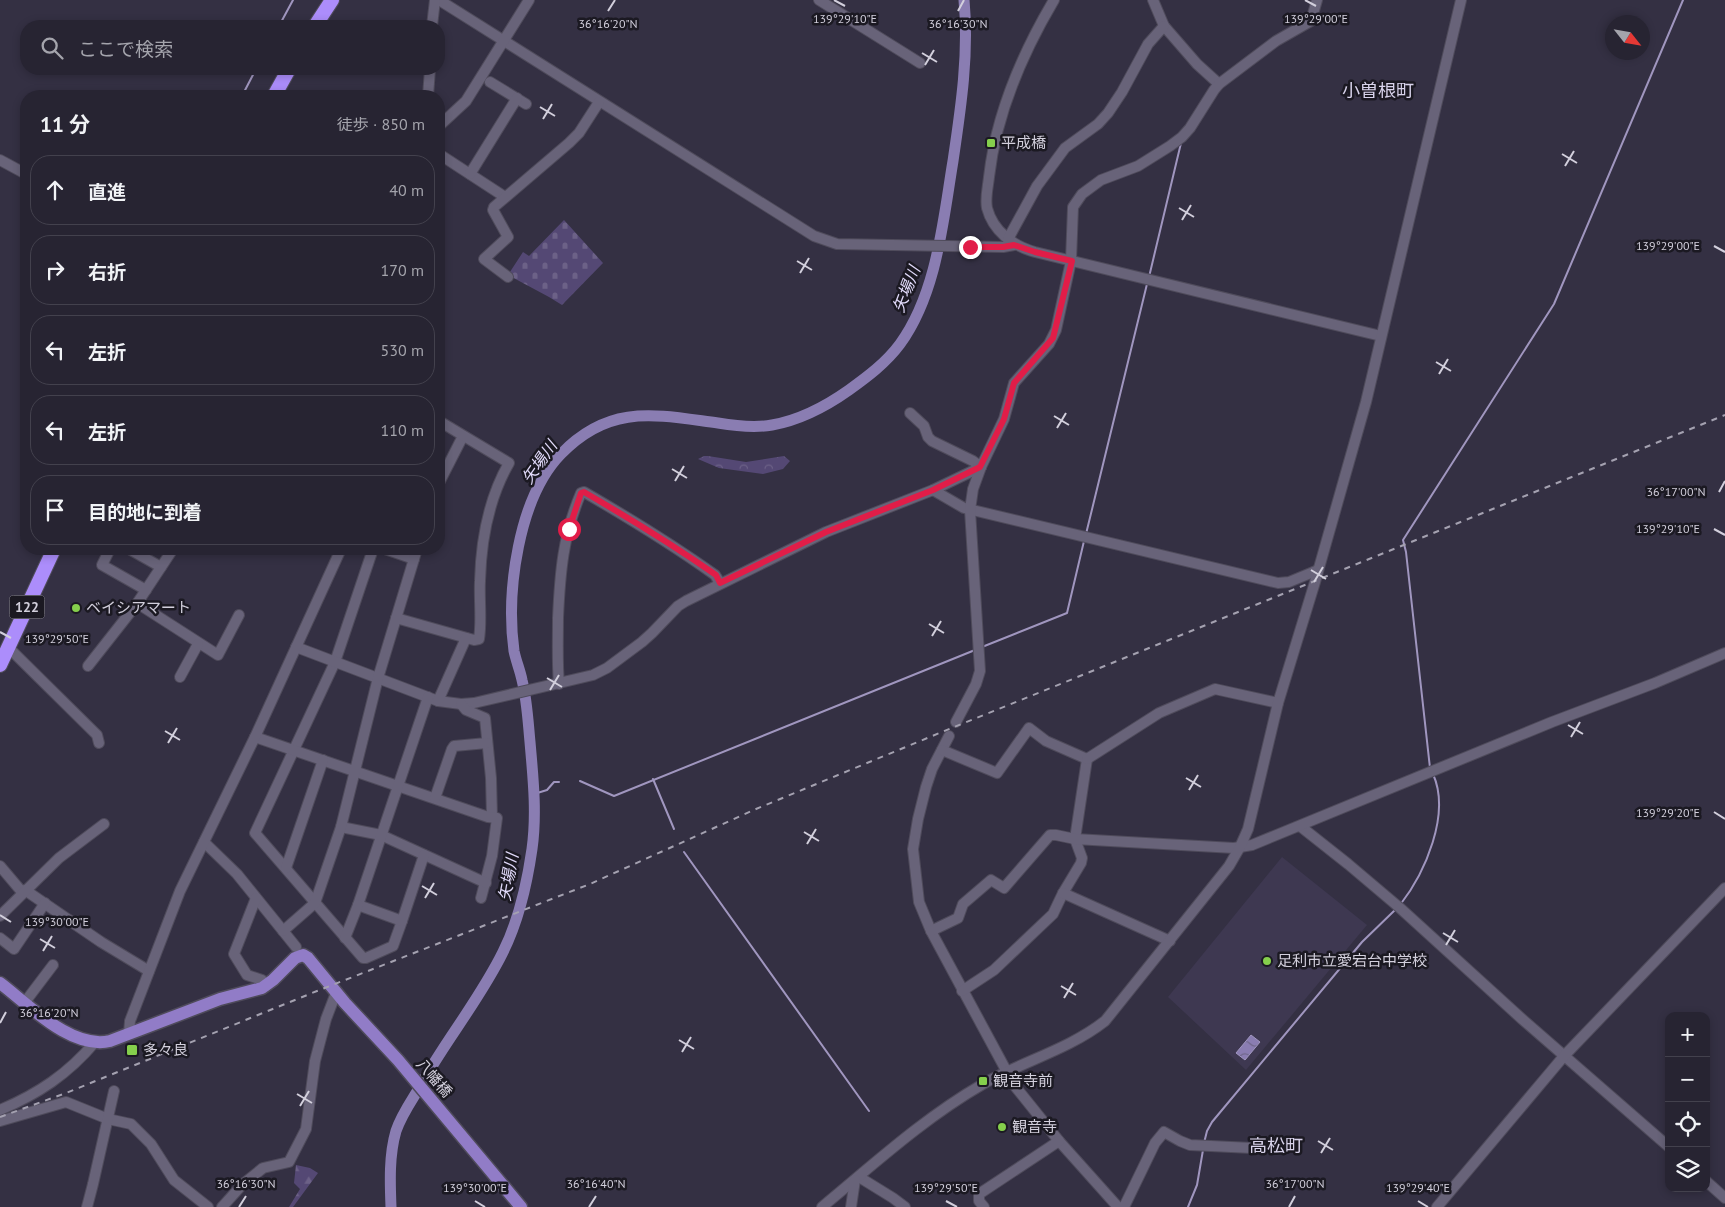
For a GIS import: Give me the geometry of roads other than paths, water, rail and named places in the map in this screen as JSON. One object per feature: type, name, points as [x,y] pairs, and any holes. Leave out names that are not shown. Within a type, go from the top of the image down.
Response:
[{"type":"highway","points":[[319,20],[332,0]]},
{"type":"highway","points":[[277,90],[286,75]]},
{"type":"highway","name":"122","points":[[0,665],[51,555]]},
{"type":"main road","name":"八幡橋","points":[[266,986],[295,958],[303,955],[308,958],[336,993],[402,1065],[521,1207]]},
{"type":"main road","points":[[0,983],[62,1030],[95,1042],[110,1041],[220,999],[255,991],[266,986]]},
{"type":"street","points":[[433,20],[435,0]]},
{"type":"street","points":[[439,0],[814,236],[837,244],[1003,247],[1011,242],[1037,186],[1066,148],[1098,124],[1108,113],[1148,44],[1164,26]]},
{"type":"street","points":[[445,120],[466,101],[529,0]]},
{"type":"street","points":[[819,0],[920,63]]},
{"type":"street","points":[[1054,0],[1030,42],[1016,76],[994,142],[990,164],[986,206],[996,226],[1011,242],[1035,252],[1381,336]]},
{"type":"street","points":[[1152,0],[1164,26],[1197,64],[1219,84]]},
{"type":"street","points":[[956,722],[973,690],[980,671],[970,510],[973,489],[980,467],[1004,419],[1014,383],[1053,338],[1072,261],[1072,216],[1074,207],[1082,194],[1101,180],[1138,166],[1176,142],[1190,128],[1219,84],[1276,41],[1311,21],[1317,0]]},
{"type":"street","points":[[822,1207],[931,1118],[960,1098],[1006,1072],[1082,1038],[1105,1021],[1211,890],[1240,848],[1253,814],[1278,703],[1349,464],[1460,0]]},
{"type":"street","points":[[428,90],[430,75]]},
{"type":"street","points":[[490,82],[526,104]]},
{"type":"street","points":[[470,174],[517,98]]},
{"type":"street","points":[[508,277],[484,259],[508,237],[493,210],[494,207],[569,143],[579,133],[600,102]]},
{"type":"street","points":[[445,158],[505,197]]},
{"type":"street","points":[[0,160],[20,171]]},
{"type":"street","points":[[910,413],[924,426],[928,437],[932,441],[973,461],[980,467]]},
{"type":"street","points":[[396,618],[466,638],[479,639],[480,580],[487,524],[495,492],[509,463],[445,425]]},
{"type":"street","points":[[445,470],[463,436]]},
{"type":"street","points":[[296,647],[438,701],[461,704],[557,685],[597,673],[652,634],[678,606],[720,583],[826,532],[933,490],[980,467]]},
{"type":"street","points":[[933,490],[970,510],[1278,583],[1289,582],[1318,570]]},
{"type":"street","points":[[557,685],[562,558],[566,537],[581,493],[584,492],[665,540],[716,575],[720,583]]},
{"type":"street","points":[[107,555],[102,565],[146,590]]},
{"type":"street","points":[[140,555],[161,567]]},
{"type":"street","points":[[88,666],[137,603],[169,555]]},
{"type":"street","points":[[130,1033],[130,1021],[180,891],[255,737],[338,555]]},
{"type":"street","points":[[371,555],[335,662],[255,833],[345,938],[361,956],[366,958],[392,946],[424,855]]},
{"type":"street","points":[[402,555],[414,559]]},
{"type":"street","points":[[283,931],[315,903],[341,827],[378,678],[416,555]]},
{"type":"street","points":[[137,603],[198,644],[218,655],[239,616]]},
{"type":"street","points":[[438,701],[466,638]]},
{"type":"street","points":[[180,677],[198,644]]},
{"type":"street","points":[[7,650],[13,652],[62,700],[97,735],[100,743]]},
{"type":"street","points":[[931,931],[958,918],[964,904],[991,880],[1004,888],[1050,835],[1056,834],[1075,839],[1240,848],[1300,826],[1725,653]]},
{"type":"street","points":[[962,991],[994,970],[1053,914],[1081,863],[1082,858],[1075,839],[1087,759],[1159,713],[1215,688],[1278,703]]},
{"type":"street","points":[[345,938],[358,905],[428,697]]},
{"type":"street","points":[[461,704],[466,710],[485,718],[491,778],[490,817]]},
{"type":"street","points":[[942,750],[997,774],[1030,728],[1046,740],[1087,759]]},
{"type":"street","points":[[949,736],[926,787],[918,818],[913,849],[919,902],[931,931],[962,991],[1014,1085],[1059,1141],[1118,1207]]},
{"type":"street","points":[[255,737],[497,818],[495,838],[481,898]]},
{"type":"street","points":[[435,798],[454,746],[487,743]]},
{"type":"street","points":[[286,868],[323,760]]},
{"type":"street","points":[[0,916],[23,891],[59,858],[104,824]]},
{"type":"street","points":[[1300,826],[1398,906],[1564,1056],[1665,1144]]},
{"type":"street","points":[[341,827],[381,835],[486,883]]},
{"type":"street","points":[[204,842],[237,874],[296,947]]},
{"type":"street","points":[[0,866],[23,891],[45,903],[101,942],[149,971]]},
{"type":"street","points":[[1437,1207],[1564,1056],[1725,888]]},
{"type":"street","points":[[1063,893],[1170,941]]},
{"type":"street","points":[[256,898],[234,954],[248,976],[262,980],[266,986]]},
{"type":"street","points":[[0,938],[14,949],[45,903]]},
{"type":"street","points":[[358,905],[402,921]]},
{"type":"street","points":[[25,1002],[53,965]]},
{"type":"street","points":[[222,1207],[242,1185],[263,1168],[289,1162],[305,1132],[315,1061],[326,1019],[336,993]]},
{"type":"street","points":[[0,1110],[34,1095],[52,1083],[70,1069],[95,1042]]},
{"type":"street","points":[[87,1207],[94,1184],[114,1091]]},
{"type":"street","points":[[0,1121],[66,1102],[108,1119],[131,1124],[151,1144],[174,1180],[208,1207]]},
{"type":"street","points":[[1124,1207],[1154,1144],[1164,1132],[1185,1143],[1204,1146],[1252,1148]]},
{"type":"street","points":[[984,1207],[979,1200],[978,1194],[1059,1141]]},
{"type":"street","points":[[851,1207],[857,1179]]},
{"type":"street","points":[[857,1179],[894,1198],[904,1207]]},
{"type":"street","points":[[1710,1185],[1725,1198]]},
{"type":"water","points":[[1251,1035],[1260,1042],[1245,1060],[1236,1053]]},
{"type":"waterway","points":[[282,20],[293,0]]},
{"type":"waterway","name":"矢場川","points":[[391,1207],[391,1159],[398,1125],[428,1072],[494,970],[509,940],[518,915],[528,875],[533,836],[533,782],[525,695],[514,651],[512,602],[518,547],[534,495],[546,473],[561,454],[579,438],[597,427],[635,416],[674,417],[745,426],[766,426],[783,423],[812,412],[840,396],[863,380],[895,351],[912,324],[922,302],[937,256],[942,232],[956,141],[965,60],[964,0]]},
{"type":"waterway","points":[[1430,768],[1406,552],[1403,540],[1554,304],[1683,0]]},
{"type":"waterway","points":[[245,90],[253,75]]},
{"type":"waterway","points":[[1149,277],[1181,143]]},
{"type":"waterway","points":[[1086,534],[1147,284]]},
{"type":"waterway","points":[[982,647],[1067,613],[1084,541]]},
{"type":"waterway","points":[[580,781],[614,796],[975,650]]},
{"type":"waterway","points":[[1400,905],[1418,877],[1433,842],[1439,807],[1438,790],[1433,774]]},
{"type":"waterway","points":[[653,779],[674,829]]},
{"type":"waterway","points":[[534,794],[547,790],[554,782],[559,782]]},
{"type":"waterway","points":[[684,852],[869,1111]]},
{"type":"waterway","points":[[1204,1143],[1212,1122],[1362,942],[1395,910]]},
{"type":"waterway","points":[[1188,1207],[1197,1185],[1203,1150]]},
{"type":"railway","points":[[0,1117],[66,1093],[317,991],[590,884],[756,809],[954,727],[1725,415]]},
{"type":"place","name":"平成橋","points":[[991,143]]},
{"type":"place","name":"ベイシアマート","points":[[76,608]]},
{"type":"place","name":"足利市立愛宕台中学校","points":[[1267,961]]},
{"type":"place","name":"多々良","points":[[132,1050]]},
{"type":"place","name":"観音寺前","points":[[983,1081]]},
{"type":"place","name":"観音寺","points":[[1002,1127]]},
{"type":"district","name":"小曽根町","points":[[1378,91]]},
{"type":"district","name":"高松町","points":[[1276,1146]]}]
